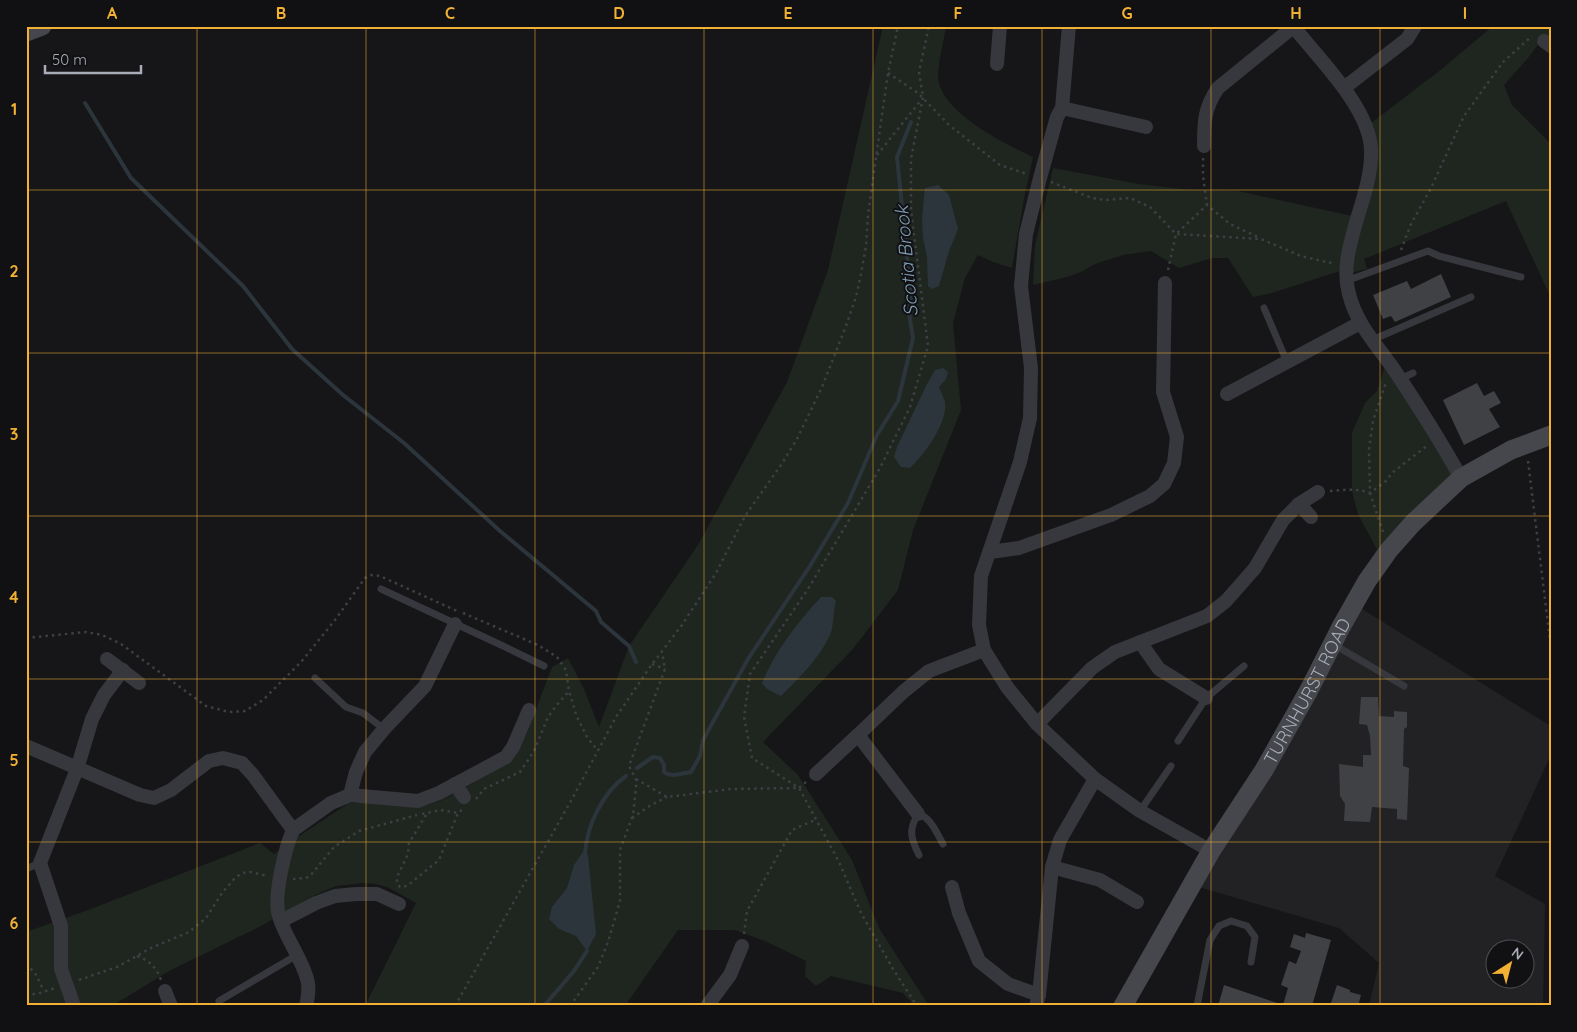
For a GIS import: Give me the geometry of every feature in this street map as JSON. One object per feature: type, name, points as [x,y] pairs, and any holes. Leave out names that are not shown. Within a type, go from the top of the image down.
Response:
[{"type":"street","points":[[26,32],[42,26]]},
{"type":"street","points":[[997,64],[1000,26]]},
{"type":"street","points":[[1069,26],[1062,108],[1057,117],[1026,234],[1021,286],[1031,368],[1030,418],[1020,462],[981,576],[979,625],[984,650],[1007,687],[1037,724],[1095,779],[1140,811],[1211,851]]},
{"type":"street","points":[[1204,146],[1205,116],[1210,100],[1218,88],[1293,26],[1344,88],[1364,121],[1370,139],[1371,148],[1367,184],[1346,267],[1346,282],[1349,296],[1360,323],[1372,340],[1392,366],[1406,376],[1461,478]]},
{"type":"street","points":[[1344,88],[1407,39],[1415,26]]},
{"type":"street","points":[[1062,108],[1146,127]]},
{"type":"street","points":[[990,552],[1019,548],[1111,514],[1150,496],[1164,484],[1174,463],[1177,437],[1162,392],[1165,283]]},
{"type":"street","points":[[1228,394],[1360,323]]},
{"type":"street","name":"TURNHURST ROAD","points":[[1123,1006],[1211,851],[1264,770],[1367,581],[1389,550],[1413,523],[1461,478],[1511,450],[1551,435]]},
{"type":"street","points":[[1037,724],[1092,668],[1115,652],[1207,616],[1226,601],[1255,568],[1283,520],[1299,504],[1318,492]]},
{"type":"street","points":[[1299,504],[1311,517]]},
{"type":"street","points":[[350,795],[356,772],[365,752],[425,686],[455,624]]},
{"type":"street","points":[[1140,642],[1159,670],[1206,698]]},
{"type":"street","points":[[816,774],[903,692],[929,671],[984,650]]},
{"type":"street","points":[[107,660],[139,683]]},
{"type":"street","points":[[74,1006],[61,969],[61,926],[40,863],[77,769],[92,719],[104,695],[122,670]]},
{"type":"street","points":[[306,1006],[308,983],[281,921],[278,906],[280,880],[289,839],[293,830],[331,803],[350,795],[418,801],[439,793],[506,757],[510,753],[529,710]]},
{"type":"street","points":[[858,735],[918,814]]},
{"type":"street","points":[[26,746],[140,795],[154,798],[171,790],[209,761],[223,758],[242,763],[293,830]]},
{"type":"street","points":[[952,887],[959,913],[979,961],[1008,984],[1037,1000],[1052,867],[1060,840],[1095,779]]},
{"type":"street","points":[[455,784],[468,802]]},
{"type":"street","points":[[1052,867],[1100,880],[1122,900],[1137,902]]},
{"type":"street","points":[[281,921],[316,902],[335,896],[377,894],[399,904]]},
{"type":"street","points":[[707,1006],[730,975],[742,946]]},
{"type":"street","points":[[164,991],[170,1005]]},
{"type":"lane","points":[[1346,282],[1428,251],[1439,256],[1521,277]]},
{"type":"lane","points":[[1372,340],[1471,297]]},
{"type":"lane","points":[[1264,308],[1287,362]]},
{"type":"lane","points":[[381,589],[544,666]]},
{"type":"lane","points":[[1333,644],[1404,686]]},
{"type":"lane","points":[[1178,742],[1206,698],[1244,666]]},
{"type":"lane","points":[[315,678],[346,707],[363,713],[384,729]]},
{"type":"lane","points":[[1140,811],[1171,766]]},
{"type":"lane","points":[[919,855],[911,840],[914,821],[918,814],[924,815],[932,824],[943,844]]},
{"type":"lane","points":[[26,868],[40,863]]},
{"type":"lane","points":[[1197,1006],[1210,940],[1219,926],[1231,921],[1246,926],[1255,937],[1251,962]]},
{"type":"lane","points":[[219,1001],[297,955]]},
{"type":"path","points":[[454,1006],[572,799],[616,717],[652,664],[682,625],[716,573],[745,516],[797,439],[822,387],[856,297],[866,246],[868,215],[888,74],[898,26]]},
{"type":"path","points":[[917,1006],[861,913],[839,862],[799,788],[752,758],[744,718],[750,674],[808,589],[880,468],[910,406],[928,346],[911,210],[911,159],[923,97],[919,72],[929,26]]},
{"type":"path","points":[[1401,250],[1464,116],[1503,62],[1542,41]]},
{"type":"path","points":[[888,74],[923,97],[949,125],[1000,164],[1092,198],[1105,200],[1130,198],[1150,208],[1176,234],[1261,239]]},
{"type":"path","points":[[876,156],[923,97]]},
{"type":"path","points":[[1204,146],[1203,176],[1207,205],[1230,224],[1261,239],[1301,256],[1346,267]]},
{"type":"path","points":[[1165,283],[1176,234],[1207,205]]},
{"type":"path","points":[[1389,550],[1370,493],[1369,449],[1373,421],[1392,366]]},
{"type":"path","points":[[1370,493],[1438,437]]},
{"type":"path","points":[[1526,444],[1551,648]]},
{"type":"path","points":[[1318,492],[1352,489],[1370,493]]},
{"type":"path","points":[[26,638],[86,632],[102,636],[121,644],[206,706],[230,712],[245,711],[263,700],[301,662],[335,620],[360,584],[365,578],[372,575],[387,578],[538,645],[557,657],[566,670],[569,691],[577,717],[587,737],[598,751]]},
{"type":"path","points":[[662,652],[665,669],[629,766],[636,779],[667,797]]},
{"type":"path","points":[[652,664],[665,669]]},
{"type":"path","points":[[426,814],[409,844],[408,854],[397,877],[397,883],[400,887],[407,886],[439,860],[458,812],[468,802],[484,789],[520,772],[528,763],[548,717],[569,691]]},
{"type":"path","points":[[632,818],[667,797],[731,789],[799,788],[816,774]]},
{"type":"path","points":[[570,1006],[598,967],[620,902],[620,850],[632,818],[636,779]]},
{"type":"path","points":[[26,994],[45,992],[117,966],[189,932],[206,918],[222,893],[242,873],[264,874],[280,880],[306,878],[310,876],[334,847],[359,831],[419,814],[441,810],[458,812]]},
{"type":"path","points":[[742,946],[747,911],[792,830],[815,820]]},
{"type":"path","points":[[137,956],[147,959],[152,964],[158,972],[164,991]]},
{"type":"path","points":[[26,964],[36,973],[45,992]]},
{"type":"shaded area","points":[[883,26],[946,26],[938,76],[941,89],[949,102],[975,125],[1006,144],[1033,157],[1012,268],[978,255],[965,278],[953,323],[961,410],[913,530],[898,590],[853,649],[763,742],[798,775],[852,860],[879,928],[929,1006],[911,1006],[911,1002],[903,993],[831,976],[816,986],[805,976],[806,961],[765,941],[735,930],[678,930],[625,1006],[365,1006],[416,903],[387,887],[364,883],[336,886],[313,896],[261,926],[169,971],[112,1006],[26,1006],[26,932],[91,909],[260,843],[274,854],[349,803],[422,807],[456,793],[511,761],[527,733],[552,667],[568,658],[584,689],[599,727],[629,646],[698,545],[787,382],[828,270]]},
{"type":"shaded area","points":[[1493,26],[1551,26],[1551,34],[1537,46],[1504,85],[1512,105],[1551,144],[1551,298],[1506,201],[1364,259],[1367,269],[1346,274],[1346,269],[1272,293],[1253,297],[1228,258],[1212,258],[1179,268],[1151,251],[1123,255],[1095,264],[1067,277],[1033,285],[1035,245],[1053,168],[1139,184],[1190,190],[1238,191],[1357,217],[1367,184],[1366,127],[1443,68]]},
{"type":"shaded area","points":[[938,185],[949,195],[958,229],[949,251],[939,286],[932,289],[928,286],[927,257],[922,219],[925,188]]},
{"type":"shaded area","points":[[1387,360],[1461,478],[1382,559],[1358,514],[1352,491],[1352,433],[1365,403],[1377,391]]},
{"type":"shaded area","points":[[943,368],[948,372],[946,379],[939,387],[945,402],[945,410],[939,429],[928,447],[910,468],[901,467],[894,457],[897,447],[935,370]]},
{"type":"shaded area","points":[[821,597],[832,597],[836,601],[830,635],[802,675],[781,696],[767,689],[762,683],[773,660],[788,637]]},
{"type":"shaded area","points":[[1354,604],[1549,725],[1550,757],[1495,876],[1545,904],[1543,1006],[1369,1006],[1379,963],[1339,928],[1192,885]]},
{"type":"shaded area","points":[[585,849],[588,856],[596,934],[587,951],[576,936],[559,929],[549,919],[552,907],[567,888],[574,865]]},
{"type":"building","points":[[1441,274],[1451,297],[1395,322],[1391,316],[1383,319],[1373,295],[1407,281],[1411,289]]},
{"type":"building","points":[[1477,383],[1484,396],[1494,391],[1501,403],[1489,409],[1500,427],[1464,445],[1443,400]]},
{"type":"building","points":[[1361,697],[1378,697],[1379,716],[1394,717],[1394,711],[1407,712],[1407,727],[1404,729],[1403,766],[1409,768],[1407,820],[1397,819],[1397,809],[1372,807],[1370,822],[1344,821],[1345,804],[1340,796],[1339,764],[1363,767],[1363,755],[1371,755],[1370,736],[1367,725],[1359,724]]},
{"type":"building","points":[[1306,933],[1331,940],[1312,1006],[1218,1006],[1224,985],[1283,1005],[1288,988],[1281,985],[1289,961],[1296,964],[1301,951],[1290,947],[1294,934],[1305,938]]},
{"type":"building","points":[[1337,985],[1361,995],[1358,1006],[1330,1006]]},
{"type":"waterway","points":[[85,103],[131,178],[243,286],[292,349],[343,395],[404,443],[500,531],[596,611],[601,622],[629,646],[636,662]]},
{"type":"waterway","name":"Scotia Brook","points":[[637,768],[653,757],[660,758],[664,765],[664,772],[667,774],[691,772],[700,756],[703,740],[748,659],[810,566],[848,503],[877,435],[898,401],[913,338],[909,313],[911,295],[897,157],[911,122]]},
{"type":"waterway","points":[[585,853],[589,831],[603,800],[626,776]]},
{"type":"waterway","points":[[544,1006],[574,971],[587,951]]}]
